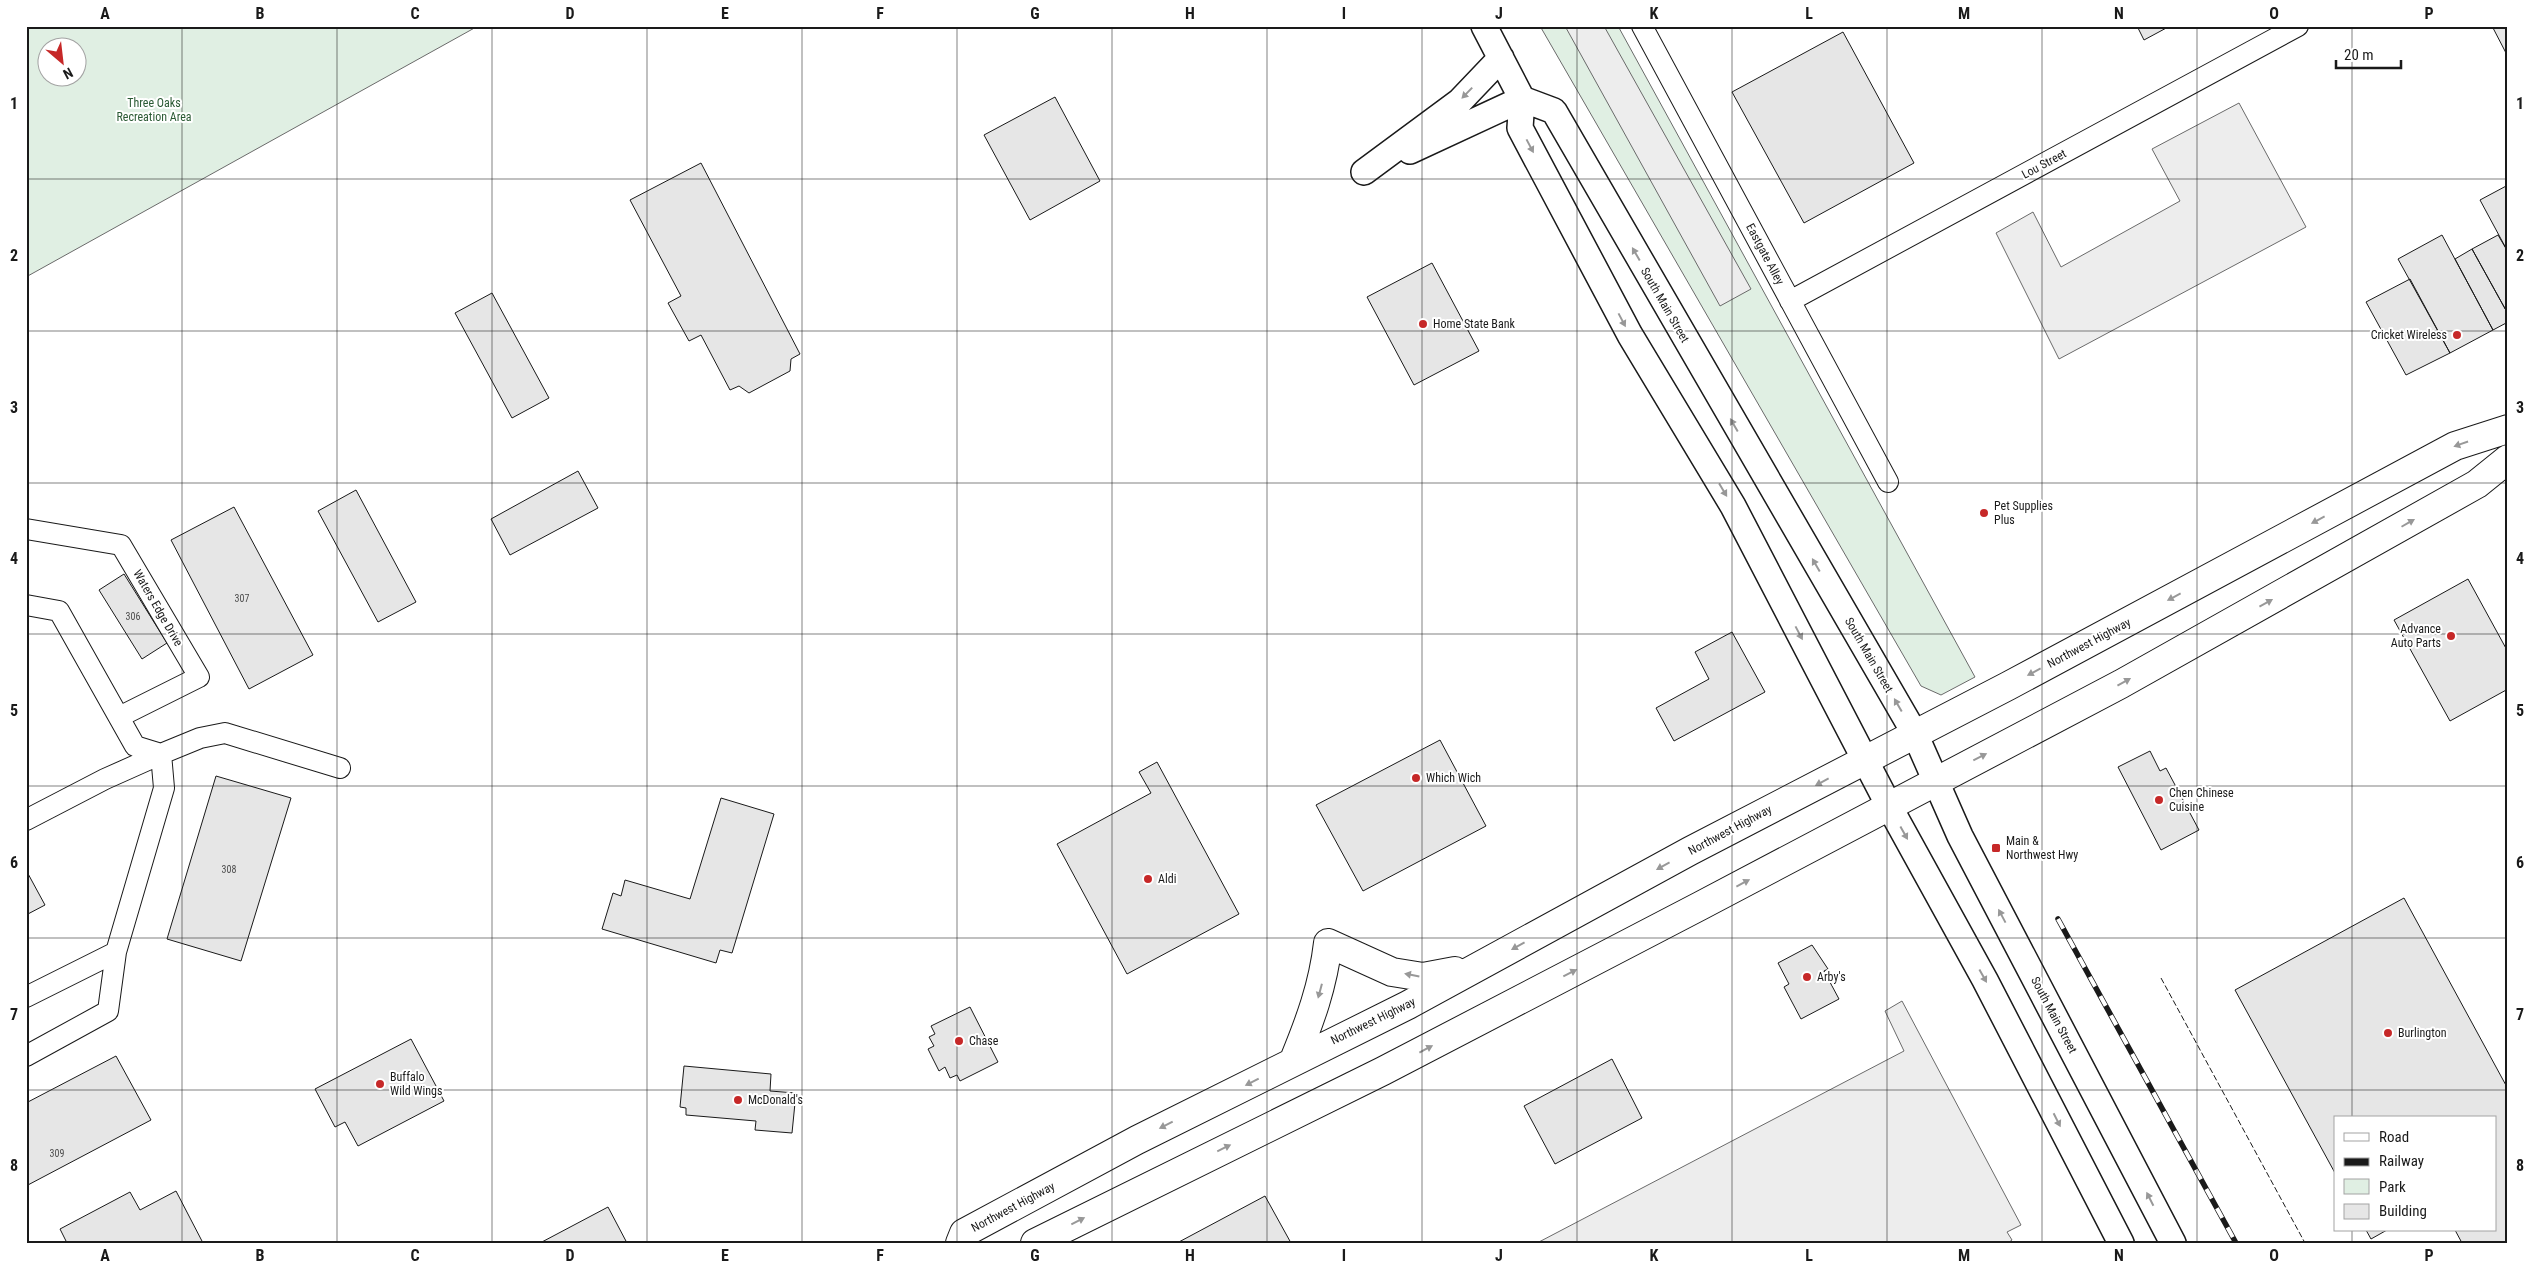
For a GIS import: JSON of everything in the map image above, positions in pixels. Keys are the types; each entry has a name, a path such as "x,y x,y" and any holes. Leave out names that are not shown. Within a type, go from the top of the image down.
{"main road":[{"name":"Northwest Highway","path":"960,1243 964,1233 973,1228 1294,1060 1408,1004 2455,446 2508,429"},
{"path":"1035,1243 1383,1071 2121,684 2477,484 2508,459"},
{"path":"1294,1060 1317,1004 1328,944 1392,972 1423,977 1478,967"}],"street":[{"path":"1484,26 1522,99 1520,128 1630,336 1733,506 1889,806 1985,980 2121,1243"},
{"name":"Eastgate Alley","path":"1642,26 1888,482"},
{"name":"Lou Street","path":"1790,301 2298,26"},
{"path":"1501,58 1460,101 1364,172 1522,99"},
{"name":"South Main Street","path":"1522,99 1554,111 1915,734 1937,779 1960,836 2173,1243"},
{"name":"Waters Edge Drive","path":"26,529 121,544 199,677 119,717"},
{"path":"26,605 59,611 135,746 161,754"},
{"path":"26,820 105,779 161,754 200,738 225,733 340,768"},
{"path":"26,1056 108,1011 116,952 164,788 161,754"},
{"path":"26,996 116,952"}],"green space":[{"name":"Three Oaks Recreation Area","path":"26,26 478,26 26,277"},
{"path":"1540,26 1618,26 1975,677 1941,695 1921,686"}],"shaded area":[{"path":"1565,26 1604,26 1751,289 1720,306"},
{"path":"2239,103 2306,227 2059,359 1996,233 2033,212 2061,267 2180,201 2152,149"},
{"path":"1902,1001 2021,1225 2007,1232 2012,1240 2008,1243 1537,1243 1904,1051 1885,1011"}],"building":[{"path":"2137,26 2170,26 2144,40"},
{"path":"2492,26 2508,26 2508,52 2506,53"},
{"path":"1843,32 1914,163 1804,223 1732,92"},
{"path":"1055,97 1100,181 1030,220 984,135"},
{"path":"701,163 800,354 791,359 790,371 749,393 739,386 730,390 701,335 689,341 668,303 681,296 630,200"},
{"path":"2508,185 2508,252 2480,200"},
{"path":"2442,235 2493,330 2450,353 2398,259"},
{"path":"2498,235 2508,252 2508,314 2472,249"},
{"path":"2472,249 2508,314 2508,322 2493,330 2455,259"},
{"name":"Home State Bank","path":"1432,263 1479,351 1414,385 1367,297"},
{"path":"2410,279 2450,353 2406,375 2366,302"},
{"path":"492,293 549,398 512,418 455,313"},
{"path":"578,471 598,508 510,555 491,519"},
{"path":"356,490 416,602 378,622 318,511"},
{"path":"234,507 313,655 249,689 171,540"},
{"path":"124,574 167,643 142,659 99,590"},
{"name":"Advance Auto Parts","path":"2468,579 2508,652 2508,689 2450,721 2394,620"},
{"path":"1732,632 1765,692 1674,741 1656,708 1709,679 1695,652"},
{"path":"1440,740 1486,826 1363,891 1316,805"},
{"name":"Chen Chinese Cuisine","path":"2150,751 2160,771 2166,768 2199,830 2161,850 2118,767"},
{"name":"Aldi","path":"1157,762 1239,914 1127,974 1057,844 1151,793 1139,772"},
{"path":"216,776 291,798 241,961 167,939"},
{"path":"721,798 774,814 732,953 720,950 716,963 602,929 613,893 621,896 625,880 690,899"},
{"path":"26,870 45,905 26,915"},
{"path":"2404,898 2508,1089 2508,1243 2462,1243 2456,1232 2496,1232 2496,1116 2334,1116 2334,1171 2235,990"},
{"name":"Arby's","path":"1812,945 1828,969 1824,971 1839,999 1801,1019 1784,987 1789,984 1778,963"},
{"name":"Chase","path":"970,1007 998,1062 960,1081 957,1075 950,1078 945,1067 939,1071 928,1049 934,1046 929,1037 935,1034 931,1026"},
{"path":"411,1039 444,1101 358,1146 345,1122 335,1127 315,1089"},
{"path":"116,1056 151,1120 26,1186 26,1103"},
{"path":"1612,1059 1642,1118 1555,1164 1524,1106"},
{"name":"McDonald's","path":"684,1066 771,1074 770,1091 796,1093 792,1133 755,1130 756,1121 686,1115 686,1108 680,1107"},
{"path":"176,1191 203,1243 67,1243 60,1229 130,1192 140,1210"},
{"path":"1265,1196 1291,1243 1177,1243"},
{"path":"608,1207 627,1243 540,1243"},
{"path":"2367,1232 2383,1232 2371,1239"}],"railway":[{"path":"2058,919 2236,1243"}],"fence":[{"path":"2161,978 2305,1243"}],"place":[{"name":"Home State Bank","path":"1423,324"},
{"name":"Cricket Wireless","path":"2457,335"},
{"name":"Pet Supplies Plus","path":"1984,513"},
{"name":"Advance Auto Parts","path":"2451,636"},
{"name":"Which Wich","path":"1416,778"},
{"name":"Chen Chinese Cuisine","path":"2159,800"},
{"name":"Main & Northwest Hwy","path":"1996,848"},
{"name":"Aldi","path":"1148,879"},
{"name":"Arby's","path":"1807,977"},
{"name":"Burlington","path":"2388,1033"},
{"name":"Chase","path":"959,1041"},
{"name":"Buffalo Wild Wings","path":"380,1084"},
{"name":"McDonald's","path":"738,1100"}]}
